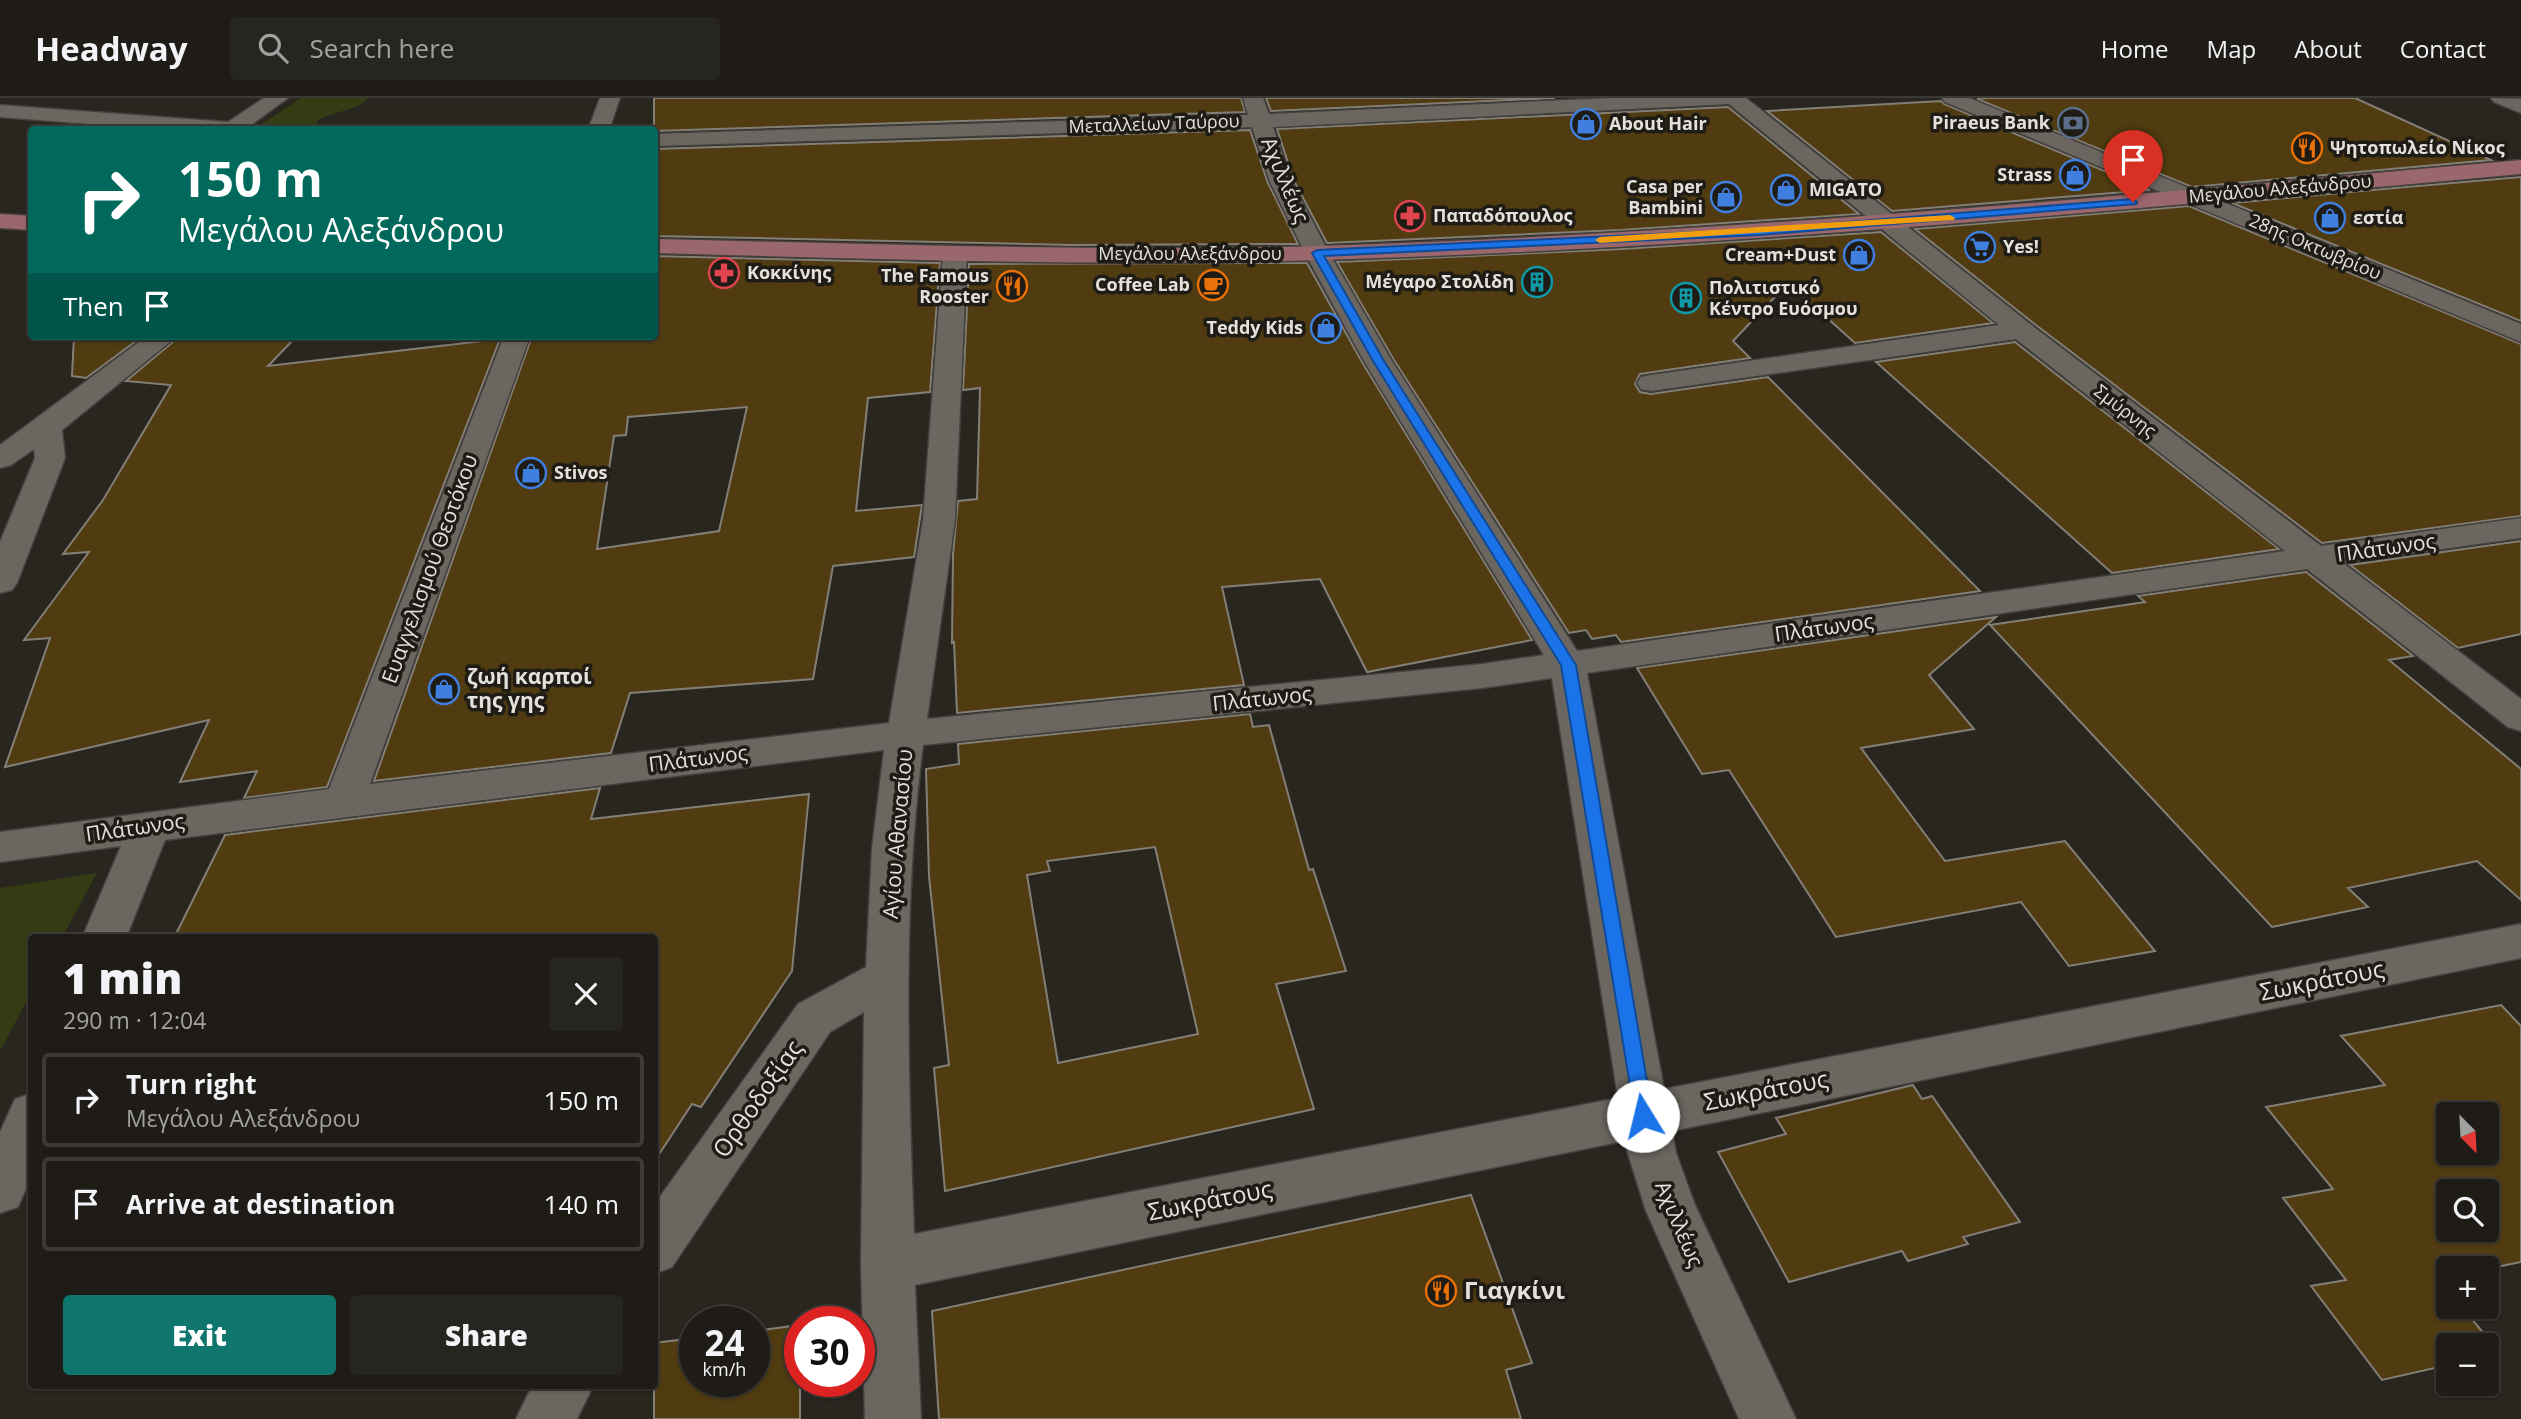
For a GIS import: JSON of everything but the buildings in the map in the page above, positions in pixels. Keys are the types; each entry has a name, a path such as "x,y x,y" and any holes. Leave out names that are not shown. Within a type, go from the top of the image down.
{"main road":[{"name":"Μεγάλου Αλεξάνδρου","path":"658,246 955,253 1317,253 1887,223 2521,167"},
{"path":"0,221 28,223"}],"street":[{"path":"0,105 15,98"},
{"path":"235,126 278,98"},
{"path":"600,126 611,98"},
{"name":"Αχιλλέως","path":"1253,98 1281,183 1317,253 1378,361 1568,665 1651,1153 1672,1211 1768,1419"},
{"name":"Μεταλλείων Ταύρου","path":"658,140 1260,121 1734,98"},
{"name":"Σμύρνης","path":"1734,98 2021,330 2521,718"},
{"name":"28ης Οκτωβρίου","path":"1952,98 2521,334"},
{"path":"2501,98 2521,107"},
{"path":"0,111 192,126"},
{"name":"Αγίου Αθανασίου","path":"893,1419 887,1265 887,977 893,845 906,734 938,530 955,253"},
{"path":"1651,383 2021,330"},
{"path":"0,459 47,427 159,340"},
{"name":"Ευαγγελισμού Θεοτόκου","path":"344,802 516,340"},
{"path":"0,583 50,458 47,427"},
{"name":"Πλάτωνος","path":"0,847 150,826 906,734 1439,681 1568,665 2521,528"},
{"path":"106,934 150,826"},
{"name":"Σωκράτους","path":"887,1265 2521,941"},
{"name":"Ορθοδοξίας","path":"658,1243 814,1018 887,977"},
{"path":"0,1190 28,1124"},
{"path":"544,1419 563,1389"}],"green space":[{"path":"301,98 368,98 358,106 318,120 315,126 259,126"},
{"path":"97,873 64,934 28,934 28,999 0,1051 0,888"}],"slow traffic":[{"path":"1600,240 1950,218"}],"place":[{"name":"Piraeus Bank","path":"2073,123"},
{"name":"About Hair","path":"1586,124"},
{"name":"Ψητοπωλείο Νίκος","path":"2307,148"},
{"name":"Strass","path":"2075,175"},
{"name":"MIGATO","path":"1786,190"},
{"name":"Casa per Bambini","path":"1726,197"},
{"name":"Παπαδόπουλος","path":"1410,216"},
{"name":"εστία","path":"2330,218"},
{"name":"Yes!","path":"1980,247"},
{"name":"Cream+Dust","path":"1859,255"},
{"name":"Κοκκίνης","path":"724,273"},
{"name":"Μέγαρο Στολίδη","path":"1537,282"},
{"name":"Coffee Lab","path":"1213,285"},
{"name":"The Famous Rooster","path":"1012,286"},
{"name":"Πολιτιστικό Κέντρο Ευόσμου","path":"1686,298"},
{"name":"Teddy Kids","path":"1326,328"},
{"name":"Stivos","path":"531,473"},
{"name":"ζωή καρποί της γης","path":"444,689"},
{"name":"Γιαγκίνι","path":"1441,1291"}],"route":[{"path":"1643,1116 1568,665 1451,473 1378,361 1317,253 1760,232 2133,202"}]}
